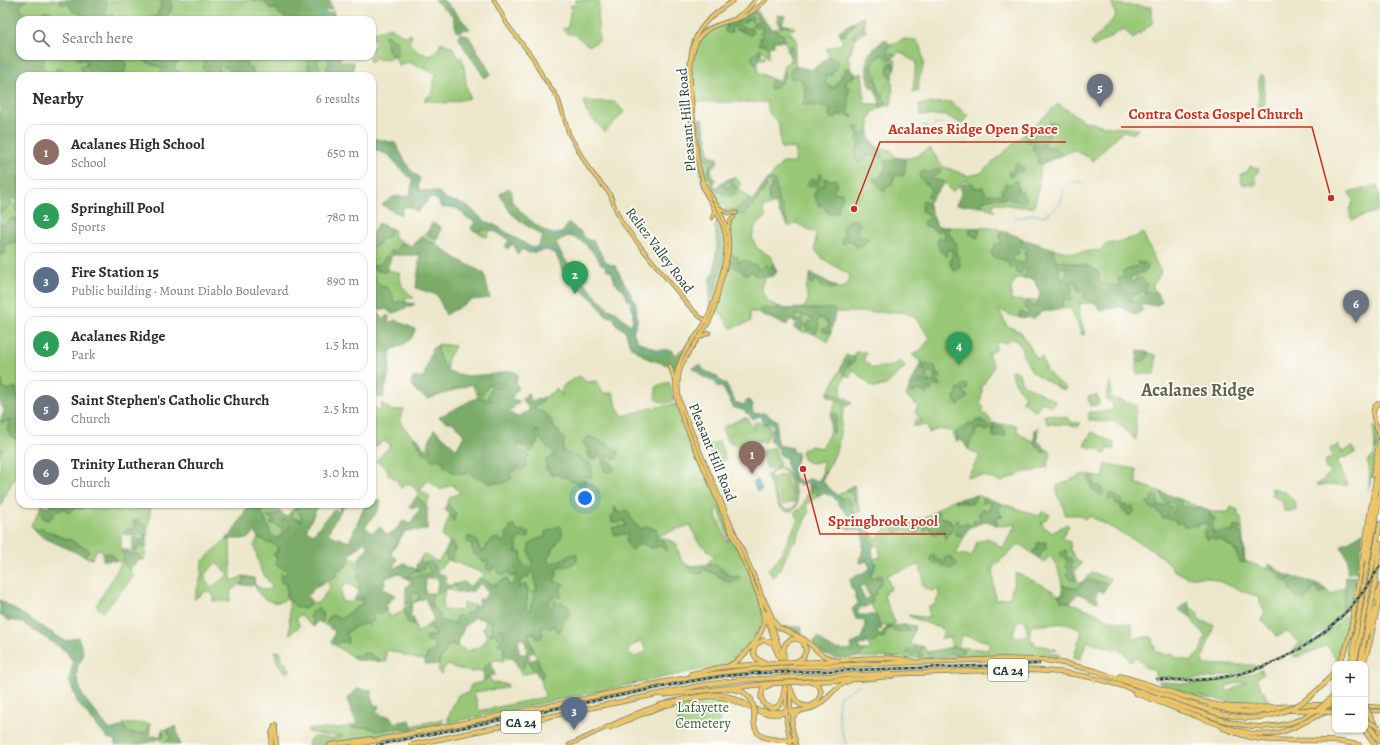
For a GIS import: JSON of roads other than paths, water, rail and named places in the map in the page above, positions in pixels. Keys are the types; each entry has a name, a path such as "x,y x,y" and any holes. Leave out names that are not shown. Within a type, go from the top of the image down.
{"highway":[{"path":"1368,406 1379,403"},
{"path":"1379,403 1373,409 1374,420 1380,433"},
{"path":"1374,420 1380,429"},
{"path":"1373,490 1372,483 1380,439"},
{"path":"1340,661 1350,634 1380,454"},
{"path":"1365,575 1380,470"},
{"path":"1352,661 1365,575 1380,496"},
{"path":"1353,661 1358,651 1380,524"},
{"path":"1361,661 1380,543"},
{"path":"1364,640 1369,631 1380,586"},
{"path":"1362,661 1369,646 1380,596"},
{"path":"761,599 773,620 780,628 804,639 825,657 835,660 847,660"},
{"path":"685,677 694,673 722,667 736,662 741,658 763,626 764,618 761,599"},
{"path":"783,661 785,645 789,640 798,639 805,645 806,653 801,660 794,664"},
{"path":"774,665 760,662 756,658 754,649 758,642 764,640 773,643 783,661"},
{"path":"722,667 794,664 869,658 918,662"},
{"name":"CA 24","path":"794,664 1033,659 1067,664 1107,675 1217,713 1246,718 1267,716 1291,708 1310,697 1324,684 1332,674"},
{"name":"CA 24","path":"354,745 685,677 774,665"},
{"name":"CA 24","path":"411,745 718,682 777,678 797,680 904,674 1036,670 1074,674 1110,682 1174,708 1211,721"},
{"path":"791,712 817,706 841,684 848,681 890,677 904,674"},
{"path":"1107,675 1122,676 1196,700 1225,706 1255,708 1332,705"},
{"path":"658,694 667,695 797,680 863,679"},
{"path":"787,685 800,704 809,705 815,703 821,693 816,684 797,680"},
{"path":"1110,682 1230,723 1253,727 1272,727 1286,724 1318,712 1332,702"},
{"path":"1129,682 1228,710 1246,712 1293,710 1332,711"},
{"path":"778,683 766,686 762,691 761,699 764,704 769,707 775,707 782,702 787,685"},
{"path":"705,690 736,689 745,693 754,705 755,730 768,739 792,742"},
{"path":"1301,719 1320,708 1332,697"},
{"path":"792,723 793,716 802,710"},
{"path":"1211,721 1246,732 1268,734 1291,729 1321,714 1332,712"},
{"path":"1368,712 1380,730"},
{"path":"1211,721 1218,726 1233,732 1255,738 1347,742 1359,745"},
{"path":"1368,723 1380,730"},
{"path":"1368,725 1380,741"},
{"path":"271,745 272,733 275,726 276,745"},
{"path":"1366,733 1375,745"},
{"path":"330,745 403,735"},
{"path":"418,745 425,743"}],"main road":[{"name":"Reliez Valley Road","path":"494,0 507,24 533,58 543,77 558,98 568,134 589,169 610,194 621,220 648,256 700,317 708,321"},
{"name":"Pleasant Hill Road","path":"734,0 704,24 697,34 690,56 692,134 701,184 724,219 728,231 729,244 728,255 714,311 682,357 675,382 675,391 678,406 761,599 783,661 791,712 792,742"},
{"path":"724,23 742,14 755,0"},
{"name":"Pleasant Hill Road","path":"708,321 714,303 726,245 723,225 703,182 698,164 691,77 694,49 701,35 710,27 751,12 766,0"},
{"path":"712,218 715,205 726,212 737,213"},
{"path":"728,231 730,221 734,217"},
{"path":"700,317 702,330"},
{"name":"Pleasant Hill Road","path":"702,330 705,333 708,333 698,338 684,358 679,372 678,384 680,402 729,520 759,587 761,599"},
{"path":"670,366 675,382"},
{"name":"Pleasant Hill Road","path":"787,685 786,712 792,742 796,745"},
{"path":"569,745 607,726 660,704 677,699 710,695 729,696 760,710 771,712 791,712"},
{"path":"605,728 610,728 661,706 707,697 724,698 763,714 774,715 786,712"},
{"path":"771,712 783,708 786,699"},
{"path":"1368,706 1380,707"},
{"path":"1368,711 1380,710"}],"water":[{"path":"758,480 762,490 757,492 753,482"}],"waterway":[{"path":"309,0 314,8 325,16"},
{"path":"334,60 334,72"},
{"path":"0,64 3,65 16,80"},
{"path":"932,127 936,124 942,123"},
{"path":"922,126 928,126"},
{"path":"376,146 391,150 408,172 417,178 414,192 422,195 437,195 445,205 459,205 468,215 475,217 488,226"},
{"path":"1015,217 1020,218 1032,214 1044,216 1059,205 1066,185 1077,181 1084,184"},
{"path":"497,229 528,249 550,248 557,251 566,267 582,286 590,291 599,300 603,309 609,314 618,318 619,322 630,330 633,341 653,354 664,353 671,357"},
{"path":"547,234 558,236 566,233 573,233 584,241 593,244 600,258 613,268 630,298 635,314 635,321 631,329"},
{"path":"699,371 711,380 716,379 717,384 722,385 725,388 731,401 735,405 749,407 753,416 763,416 765,422 770,420 774,421 774,443 783,452 791,455 794,460 791,474 799,484 812,482"},
{"path":"814,482 825,488"},
{"path":"829,492 834,495 849,514 862,527"},
{"path":"855,647 865,637 872,633 873,628 867,616 860,616 856,612 862,603 859,592 854,587 855,582 858,578 869,572 872,567 872,562 869,559 871,550 864,532"},
{"path":"0,611 9,615 21,616 37,628"},
{"path":"39,629 50,639 59,643 73,645 79,650 74,666 73,680 77,687 78,696 90,713"},
{"path":"846,745 839,720 838,708 840,696 859,685"},
{"path":"93,716 109,734 116,736 118,739 118,745"}],"railway":[{"path":"1157,679 1191,680 1224,677 1256,669 1286,657 1313,640 1338,620 1361,595 1380,566"},
{"path":"377,745 687,682 724,676 762,673 1039,664"}],"place":[{"name":"Saint Stephen's Catholic Church","path":"1100,107"},
{"name":"Contra Costa Gospel Church","path":"1331,198"},
{"name":"Acalanes Ridge Open Space","path":"854,209"},
{"name":"Springhill Pool","path":"575,294"},
{"name":"Trinity Lutheran Church","path":"1356,323"},
{"name":"Acalanes Ridge","path":"959,365"},
{"name":"Springbrook pool","path":"803,469"},
{"name":"Acalanes High School","path":"752,474"},
{"name":"Fire Station 15","path":"574,730"}],"district":[{"name":"Acalanes Ridge","path":"1198,390"}],"park label":[{"name":"Lafayette Cemetery","path":"703,716"}]}
